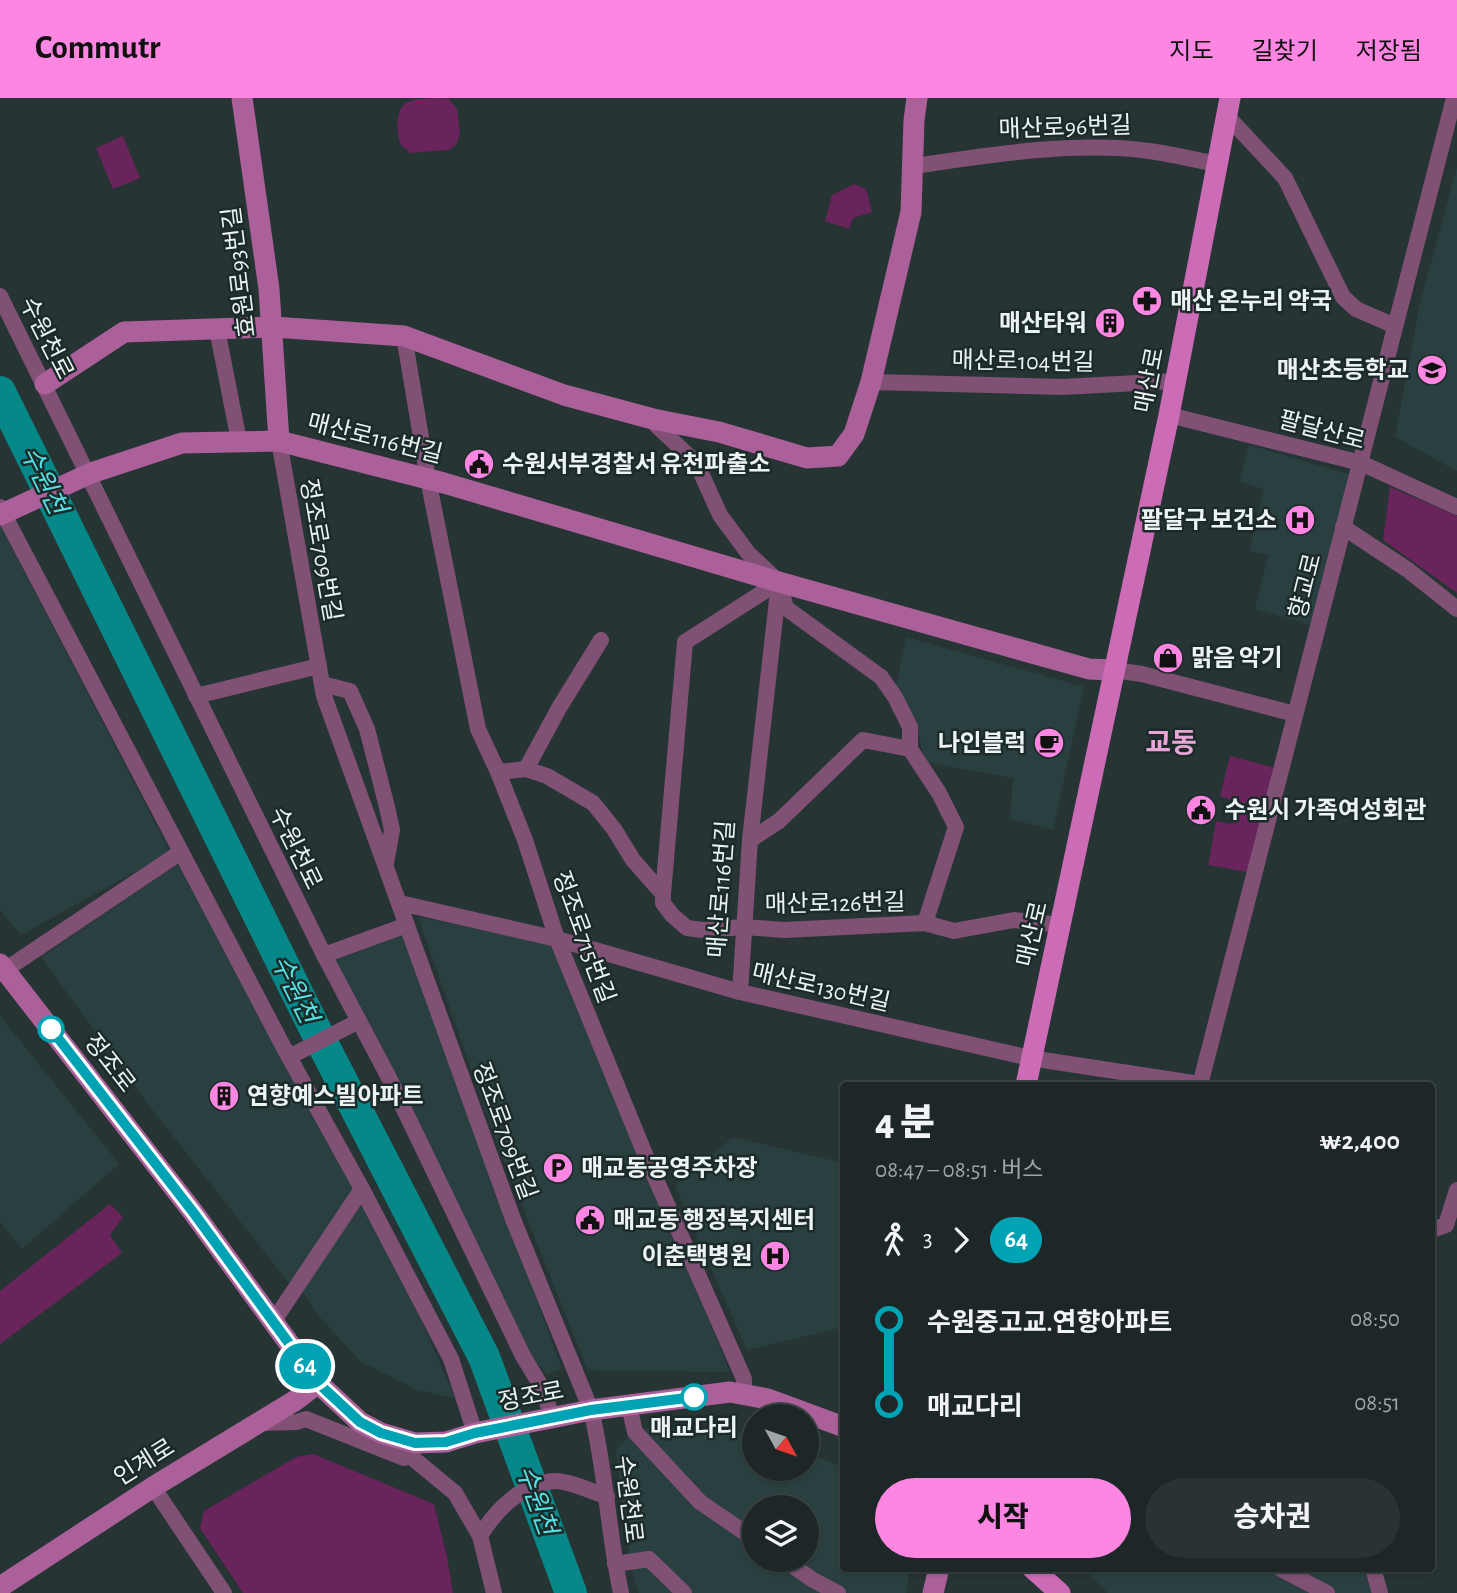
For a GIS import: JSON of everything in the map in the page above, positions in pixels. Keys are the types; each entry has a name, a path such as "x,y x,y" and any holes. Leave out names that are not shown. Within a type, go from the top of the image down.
{"main road":[{"name":"매산로","path":"1026,1082 1169,415 1228,107"},
{"path":"1036,1572 1060,1593"}],"street":[{"name":"효원로93번길","path":"242,98 273,327 279,441"},
{"path":"45,384 124,332 273,327 404,336 564,396 653,419 689,425 807,458 838,456 854,434 871,382 911,212 917,98"},
{"name":"향교로","path":"1201,1082 1454,98"},
{"path":"1228,107 1285,178 1343,297 1356,309 1395,326"},
{"name":"매산로96번길","path":"914,166 1001,153 1076,149 1148,151 1217,164"},
{"name":"수원천로","path":"0,296 45,384 84,476 324,955 387,1074 523,1356 541,1386 549,1419"},
{"path":"217,329 239,441"},
{"name":"정조로715번길","path":"404,336 428,479 478,729 525,840 557,939 671,1216 744,1379 744,1395"},
{"name":"매산로104번길","path":"871,382 1062,387 1175,381"},
{"name":"팔달산로","path":"1169,415 1361,463 1457,508"},
{"name":"매산로116번길","path":"653,419 691,458 701,473 720,515 748,553 779,582 786,608 881,677 910,727 910,749"},
{"name":"매산로116번길","path":"5,511 84,476 182,443 279,441 428,479 1089,669 1114,670"},
{"name":"정조로709번길","path":"279,441 324,696 513,1219 591,1410"},
{"path":"5,511 181,852 451,1359 480,1432"},
{"path":"1343,527 1408,570 1457,609"},
{"path":"663,894 685,642 779,582"},
{"name":"매산로116번길","path":"740,992 750,840 779,582"},
{"path":"498,772 526,769 559,708 601,640"},
{"path":"196,696 319,666"},
{"path":"1114,670 1142,674 1295,714"},
{"name":"정조로709번길","path":"322,684 349,691 367,729 392,830 386,863"},
{"path":"750,840 779,821 863,740 910,749"},
{"name":"매산로126번길","path":"910,749 939,793 956,827 925,923"},
{"name":"매산로126번길","path":"526,769 547,776 593,803 614,829 633,860 663,894 663,903 672,915 687,928 702,930 744,927 784,930 925,923 954,931 1014,920 1061,925"},
{"name":"정조로","path":"181,852 3,967 193,1212 318,1383 360,1422 381,1433 415,1443 446,1442 480,1432 591,1410 730,1392 768,1399 840,1426"},
{"name":"매산로130번길","path":"400,903 557,939 740,992 1030,1058 1181,1082"},
{"path":"324,955 407,925"},
{"path":"289,1057 359,1021"},
{"path":"273,1322 362,1189"},
{"path":"1435,1229 1446,1225 1457,1190"},
{"name":"인계로","path":"0,1587 153,1487 296,1400 318,1383"},
{"path":"629,1406 635,1432 700,1502 742,1531"},
{"name":"수원천로","path":"591,1410 599,1443 621,1593"},
{"path":"257,1423 297,1422 306,1419 420,1465"},
{"path":"381,1433 455,1493 480,1536 494,1593"},
{"path":"480,1536 491,1519 518,1494 555,1480 607,1497"},
{"path":"153,1487 224,1593"},
{"path":"615,1564 649,1559 684,1593"},
{"path":"802,1572 838,1593"},
{"path":"933,1593 938,1572"},
{"path":"1287,1572 1327,1593"},
{"path":"1374,1572 1380,1593"}],"shaded area":[{"path":"449,99 457,109 460,134 456,145 448,150 411,153 402,146 399,136 399,112 405,104 412,101"},
{"path":"123,136 140,178 113,189 96,148"},
{"name":"매산초등학교","path":"1457,167 1457,471 1395,437 1420,303"},
{"path":"854,184 866,189 872,212 853,218 849,229 825,221 832,195"},
{"name":"팔달구 보건소","path":"1249,445 1354,476 1314,626 1255,609 1268,555 1249,551 1264,489 1240,482"},
{"path":"1390,487 1457,516 1457,593 1383,540"},
{"path":"0,525 170,852 21,935 0,910"},
{"path":"906,637 1084,687 1053,830 1010,819 1013,778 925,762 916,724 896,687"},
{"path":"1230,756 1276,768 1252,873 1208,865 1216,821 1231,824 1237,802 1220,796"},
{"path":"180,863 356,1189 292,1287 158,1117 41,957"},
{"path":"418,917 554,944 730,1372 588,1370 500,1151"},
{"path":"404,935 562,1369 547,1374 528,1354 331,959"},
{"path":"0,1016 119,1164 22,1249 0,1222"},
{"name":"이춘택병원","path":"733,1137 840,1162 840,1328 747,1350 675,1186"},
{"path":"364,1202 401,1274 455,1398 418,1390 360,1361 318,1315 300,1287"},
{"path":"110,1204 123,1217 110,1235 122,1253 0,1344 0,1291"},
{"path":"647,1428 727,1429 742,1433 742,1481 819,1481 819,1457 840,1467 840,1572 909,1572 906,1593 639,1593 634,1581 616,1450 628,1438"},
{"path":"313,1454 434,1504 453,1593 243,1593 200,1528 204,1511 296,1457"},
{"path":"1087,1572 1368,1572 1375,1593 1108,1593"}],"waterway":[{"name":"수원천","path":"0,392 314,1027 484,1357 571,1593"}],"bus line":[{"name":"64","path":"51,1029 193,1212 318,1383 360,1422 381,1433 415,1443 446,1442 475,1433 591,1410 694,1397"}],"place":[{"name":"매산 온누리 약국","path":"1147,301"},
{"name":"매산타워","path":"1110,323"},
{"name":"매산초등학교","path":"1432,370"},
{"name":"수원서부경찰서 유천파출소","path":"479,464"},
{"name":"팔달구 보건소","path":"1300,520"},
{"name":"맑음 악기","path":"1168,658"},
{"name":"나인블럭","path":"1049,743"},
{"name":"수원시 가족여성회관","path":"1201,810"},
{"name":"연향예스빌아파트","path":"224,1096"},
{"name":"매교동공영주차장","path":"558,1168"},
{"name":"매교동 행정복지센터","path":"590,1220"},
{"name":"이춘택병원","path":"775,1256"},
{"name":"매교다리","path":"694,1397"}],"district":[{"name":"교동","path":"1171,742"}]}
